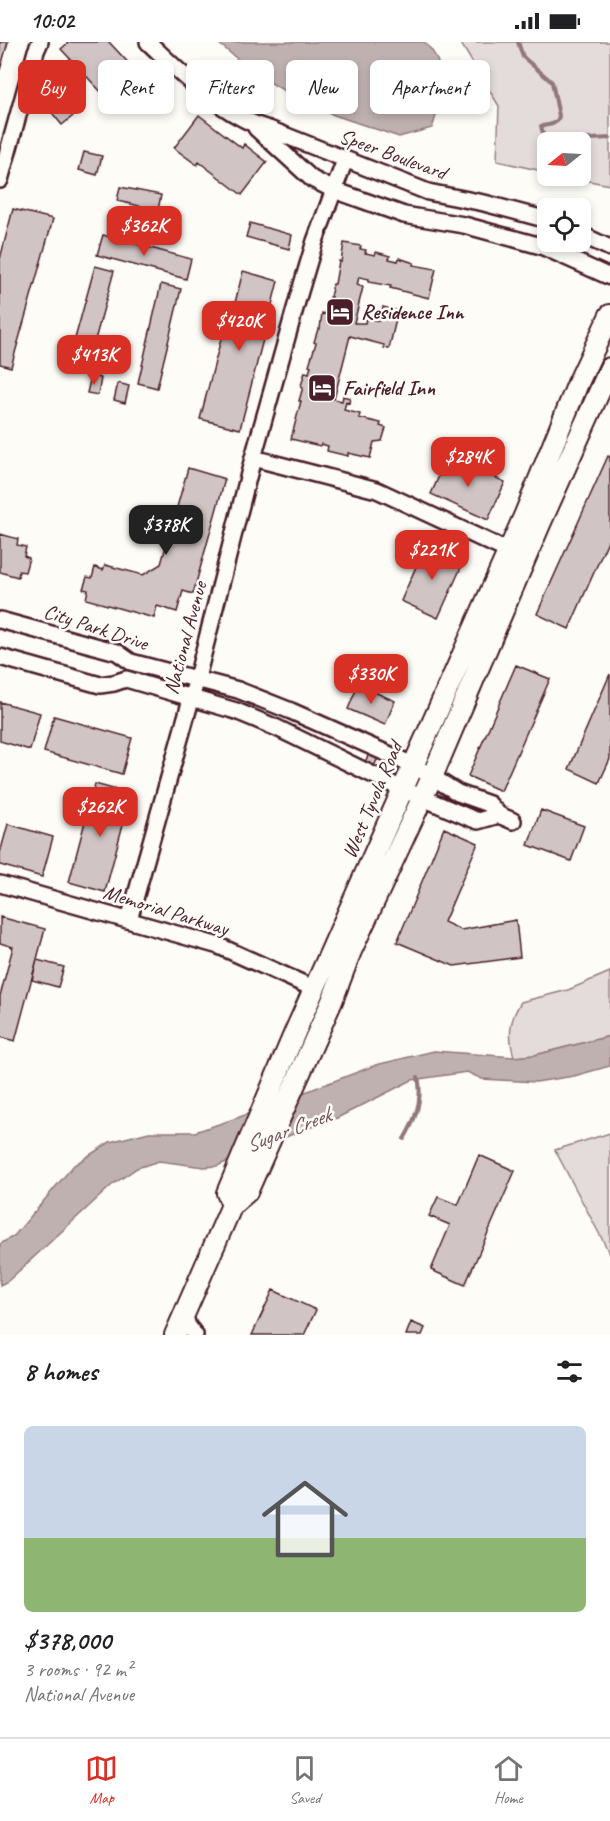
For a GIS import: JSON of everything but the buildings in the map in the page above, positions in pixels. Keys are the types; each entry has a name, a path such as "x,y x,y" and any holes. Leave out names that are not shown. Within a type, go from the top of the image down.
{"main road":[{"name":"West Tyvola Road","path":"175,1335 280,1070 508,551 578,383 610,315"},
{"name":"West Tyvola Road","path":"229,1199 248,1192 351,951 432,777 540,524 610,368"}],"street":[{"path":"0,179 29,72 40,42"},
{"name":"Speer Boulevard","path":"148,42 203,92 254,126 268,129 428,192 484,203 537,217"},
{"path":"254,126 312,179 334,190 404,215 471,227 541,246 610,277"},
{"name":"National Avenue","path":"129,920 197,678 253,458 315,241 345,160"},
{"path":"591,239 610,248"},
{"path":"253,458 377,490 508,551"},
{"name":"City Park Drive","path":"0,620 117,652 131,662 238,690 413,765 458,793 489,804 506,818 478,821 402,789 277,728 236,711 126,679 100,685 0,657"},
{"name":"Memorial Parkway","path":"0,884 219,946 315,989"},
{"path":"184,1314 188,1326 195,1335"}],"shaded area":[{"path":"460,42 610,42 610,185 591,181 591,132 537,132 537,170 497,161 499,106 490,91 490,60 471,60"},
{"path":"610,972 610,1036 535,1055 514,1057 511,1028 521,1002 568,990"},
{"path":"610,1133 610,1254 555,1150"}],"water":[{"path":"217,42 424,42 436,60 370,60 370,114 436,114 432,128 399,137 332,114 358,114 358,60 286,60 286,92 274,85 274,60 239,60"},
{"name":"Sugar Creek","path":"610,1036 610,1066 574,1076 536,1082 482,1079 467,1072 412,1080 335,1119 300,1131 217,1166 204,1167 159,1161 137,1168 112,1185 8,1281 0,1285 0,1244 14,1236 74,1165 110,1142 149,1132 195,1132 376,1065 434,1051 514,1057 535,1055"}],"waterway":[{"path":"518,42 523,57 552,82 559,116 555,123 541,126 544,137 554,141 610,138"},
{"path":"404,1139 417,1109 418,1077"}],"place":[{"name":"Residence Inn","path":"340,312"},
{"name":"Fairfield Inn","path":"322,388"}]}
